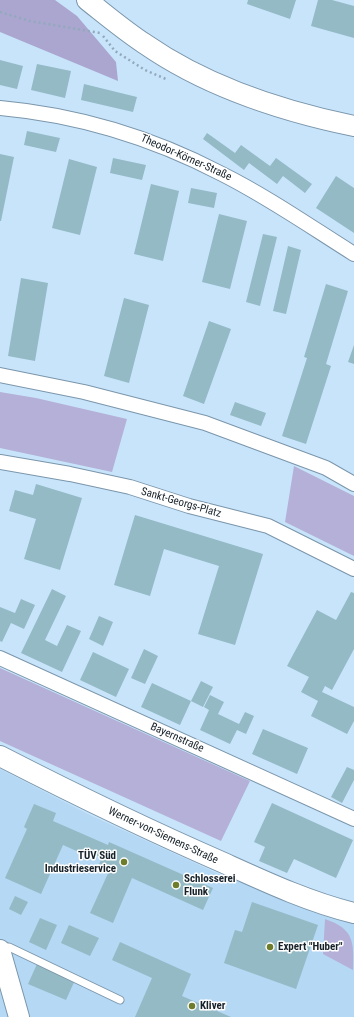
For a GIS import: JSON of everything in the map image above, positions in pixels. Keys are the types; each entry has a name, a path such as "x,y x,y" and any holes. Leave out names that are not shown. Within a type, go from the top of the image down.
{"street":[{"path":"87,0 145,44 183,68 242,95 290,110 354,126"},
{"name":"Theodor-Körner-Straße","path":"0,108 34,111 115,129 145,139 222,173 354,254"},
{"path":"0,375 84,392 205,423 326,468 354,484"},
{"name":"Sankt-Georgs-Platz","path":"0,462 70,474 130,487 189,506 268,526 354,569"},
{"name":"Bayernstraße","path":"0,658 354,819"},
{"name":"Werner-von-Siemens-Straße","path":"0,756 100,807 179,843 281,888 354,913"},
{"path":"0,949 19,1017"}],"lane":[{"path":"0,949 8,947 120,1000"}],"path":[{"path":"0,12 36,22 101,33"}],"shaded area":[{"path":"0,0 55,0 77,16 116,62 118,81 0,32"},
{"path":"0,392 36,398 127,419 112,472 0,448"},
{"path":"294,466 354,496 354,556 285,522"},
{"path":"0,668 250,781 221,841 0,741"},
{"path":"0,769 92,816 219,874 354,924 354,1017 0,1017"},
{"path":"325,919 342,927 350,937 353,951 353,970 323,954"}],"building":[{"path":"248,0 296,0 290,19 247,4"},
{"path":"318,0 332,0 354,6 354,38 311,26"},
{"path":"0,60 23,66 17,89 0,85"},
{"path":"37,64 71,71 65,98 31,90"},
{"path":"84,84 137,97 133,112 81,100"},
{"path":"27,131 60,138 56,152 24,145"},
{"path":"207,133 235,153 241,145 270,166 276,158 312,184 305,193 283,176 277,184 249,163 244,170 203,139"},
{"path":"0,154 14,157 1,221 0,221"},
{"path":"113,158 146,165 142,180 110,173"},
{"path":"69,159 97,167 80,235 52,228"},
{"path":"336,176 354,188 354,233 316,208"},
{"path":"151,184 179,191 163,261 134,254"},
{"path":"191,188 217,193 214,208 188,203"},
{"path":"219,214 247,221 230,289 202,282"},
{"path":"263,234 277,237 260,306 246,302"},
{"path":"288,246 301,250 286,314 273,311"},
{"path":"21,278 48,283 35,361 8,356"},
{"path":"326,284 348,291 326,364 331,366 306,444 282,436 307,358 304,357"},
{"path":"124,298 149,305 129,383 104,376"},
{"path":"209,321 231,329 204,404 183,396"},
{"path":"354,345 354,364 348,362"},
{"path":"235,402 266,413 261,426 230,415"},
{"path":"36,484 82,498 60,570 24,559 36,519 9,511 15,490 33,495"},
{"path":"135,515 263,554 235,645 198,634 219,566 164,549 150,596 114,585"},
{"path":"52,589 66,596 45,640 57,646 67,625 81,631 62,672 21,653"},
{"path":"351,592 354,593 354,649 332,690 325,686 322,692 354,707 354,721 347,734 311,716 318,701 301,692 309,677 287,666 317,610 336,620"},
{"path":"21,599 35,605 24,629 11,623 2,642 0,641 0,607 15,613"},
{"path":"99,616 113,622 103,646 89,639"},
{"path":"144,649 158,656 145,684 131,678"},
{"path":"93,652 129,669 116,697 80,680"},
{"path":"201,681 213,687 203,707 191,701"},
{"path":"152,683 191,701 180,725 141,707"},
{"path":"210,695 224,702 218,714 239,724 245,712 254,716 246,734 237,730 230,744 200,730 209,710 204,707"},
{"path":"263,729 308,748 297,774 252,754"},
{"path":"347,767 354,770 354,780 342,803 331,797"},
{"path":"272,803 353,840 336,878 294,859 287,873 259,861 265,847 254,842"},
{"path":"34,804 56,813 53,821 108,845 109,842 213,888 203,910 132,878 113,923 90,913 110,869 99,864 102,858 83,849 81,853 63,845 41,894 5,878 27,829 24,827"},
{"path":"15,896 28,902 21,915 9,909"},
{"name":"Expert \"Huber\"","path":"252,902 318,925 296,989 224,963 235,930 242,932"},
{"path":"40,918 57,925 46,950 29,942"},
{"path":"69,925 99,938 90,956 61,943"},
{"path":"120,942 191,974 182,996 231,1017 135,1017 152,978 112,960"},
{"path":"37,964 75,980 66,1000 28,984"}],"place":[{"name":"TÜV Süd Industrieservice","path":"124,862"},
{"name":"Schlosserei Flunk","path":"176,885"},
{"name":"Expert \"Huber\"","path":"270,947"},
{"name":"Kliver","path":"192,1006"}]}
